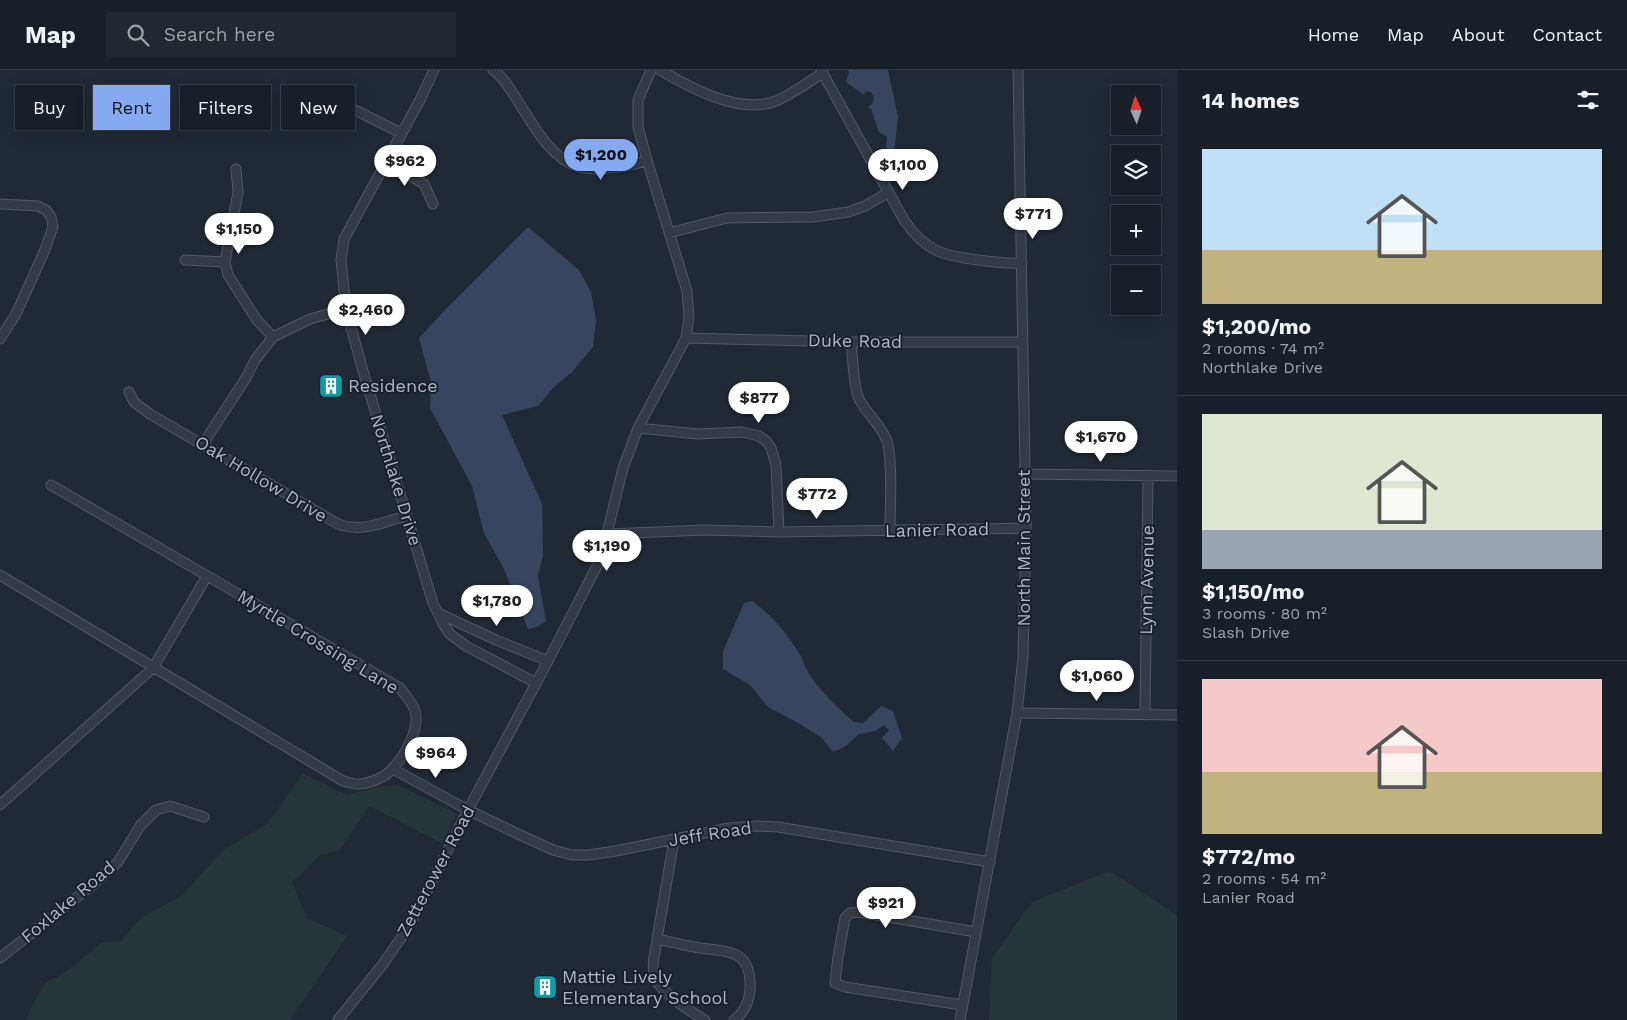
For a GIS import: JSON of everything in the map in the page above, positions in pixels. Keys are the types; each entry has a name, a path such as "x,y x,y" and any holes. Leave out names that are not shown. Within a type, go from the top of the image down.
{"street":[{"name":"Northlake Drive","path":"434,70 420,100 344,239 341,260 346,309 406,516 443,624 450,634 466,646 536,683"},
{"path":"493,70 511,91 540,136 560,157 569,163 580,168 601,169 636,165 647,160"},
{"name":"Zetterower Road","path":"338,1020 403,935 418,909 601,558 623,468 638,428 686,338 689,317 687,291 640,135 637,109 641,92 651,70"},
{"path":"660,70 678,81 707,94 740,103 758,105 776,100 822,72 908,226 920,239 935,251 952,257 1007,264 1022,263"},
{"name":"North Main Street","path":"960,1020 1017,713 1023,657 1026,528 1018,70"},
{"path":"355,110 401,133"},
{"path":"386,162 424,184 433,204"},
{"path":"236,169 238,192 225,262 228,275 237,290 261,324 273,337"},
{"path":"670,233 727,218 813,216 848,212 865,206 890,192"},
{"path":"0,204 38,206 46,210 51,217 53,227 44,252 16,314 1,335"},
{"path":"185,260 225,262"},
{"path":"203,444 246,378 255,360 273,337 310,319 346,309"},
{"name":"Duke Road","path":"686,338 851,342 1023,342"},
{"path":"851,342 856,391 859,400 881,429 887,442 890,531"},
{"name":"Oak Hollow Drive","path":"129,392 134,402 150,414 329,519 347,527 365,527 406,516"},
{"path":"638,428 697,434 742,432 759,436 766,441 771,448 776,465 779,532"},
{"path":"1024,474 1177,476"},
{"name":"Lynn Avenue","path":"1145,715 1148,475"},
{"name":"Myrtle Crossing Lane","path":"0,575 342,781 358,784 375,780 393,769 411,743 415,711 400,688 51,485"},
{"name":"Lanier Road","path":"608,534 705,530 779,532 1026,528"},
{"path":"0,805 153,668 207,576"},
{"path":"438,613 496,640 548,661"},
{"path":"1017,713 1177,715"},
{"name":"Jeff Road","path":"393,769 468,810 552,850 572,855 616,851 736,828 757,826 778,827 990,862"},
{"name":"Foxlake Road","path":"0,958 101,878 118,862 140,826 156,810 170,806 204,817"},
{"path":"674,840 653,973 656,981 675,999 705,1020"},
{"path":"962,1005 845,987 835,983 838,957 846,918 850,913 859,912 976,932"},
{"path":"658,939 696,948 732,952 745,962 749,976 749,996 742,1012 734,1020"}],"shaded area":[{"path":"303,773 346,795 377,787 398,785 457,814 442,843 369,806 339,851 321,855 292,882 307,918 347,936 290,1020 27,1020 31,1008 45,983 61,975 103,942 121,941 141,918 183,895 223,850 267,824"},
{"path":"1110,871 1177,915 1177,1020 989,1020 992,958 1032,902"}],"water":[{"path":"848,70 888,70 898,117 894,153 891,153 886,147 887,137 879,132 871,109 868,107 872,104 874,98 871,92 866,91 864,95 846,82"},
{"path":"528,227 579,270 591,292 596,320 593,347 572,372 553,388 538,406 502,415 542,504 543,555 538,576 546,621 537,627 528,629 504,569 484,533 472,486 430,408 431,382 419,338"},
{"path":"752,601 766,612 785,633 801,656 815,683 854,722 863,723 881,706 893,711 902,738 893,751 882,738 889,730 884,725 875,731 859,734 846,746 833,752 822,738 768,707 750,685 723,669 723,651 744,603"}],"place":[{"name":"Residence","path":"331,386"},
{"name":"Mattie Lively Elementary School","path":"545,987"}]}
